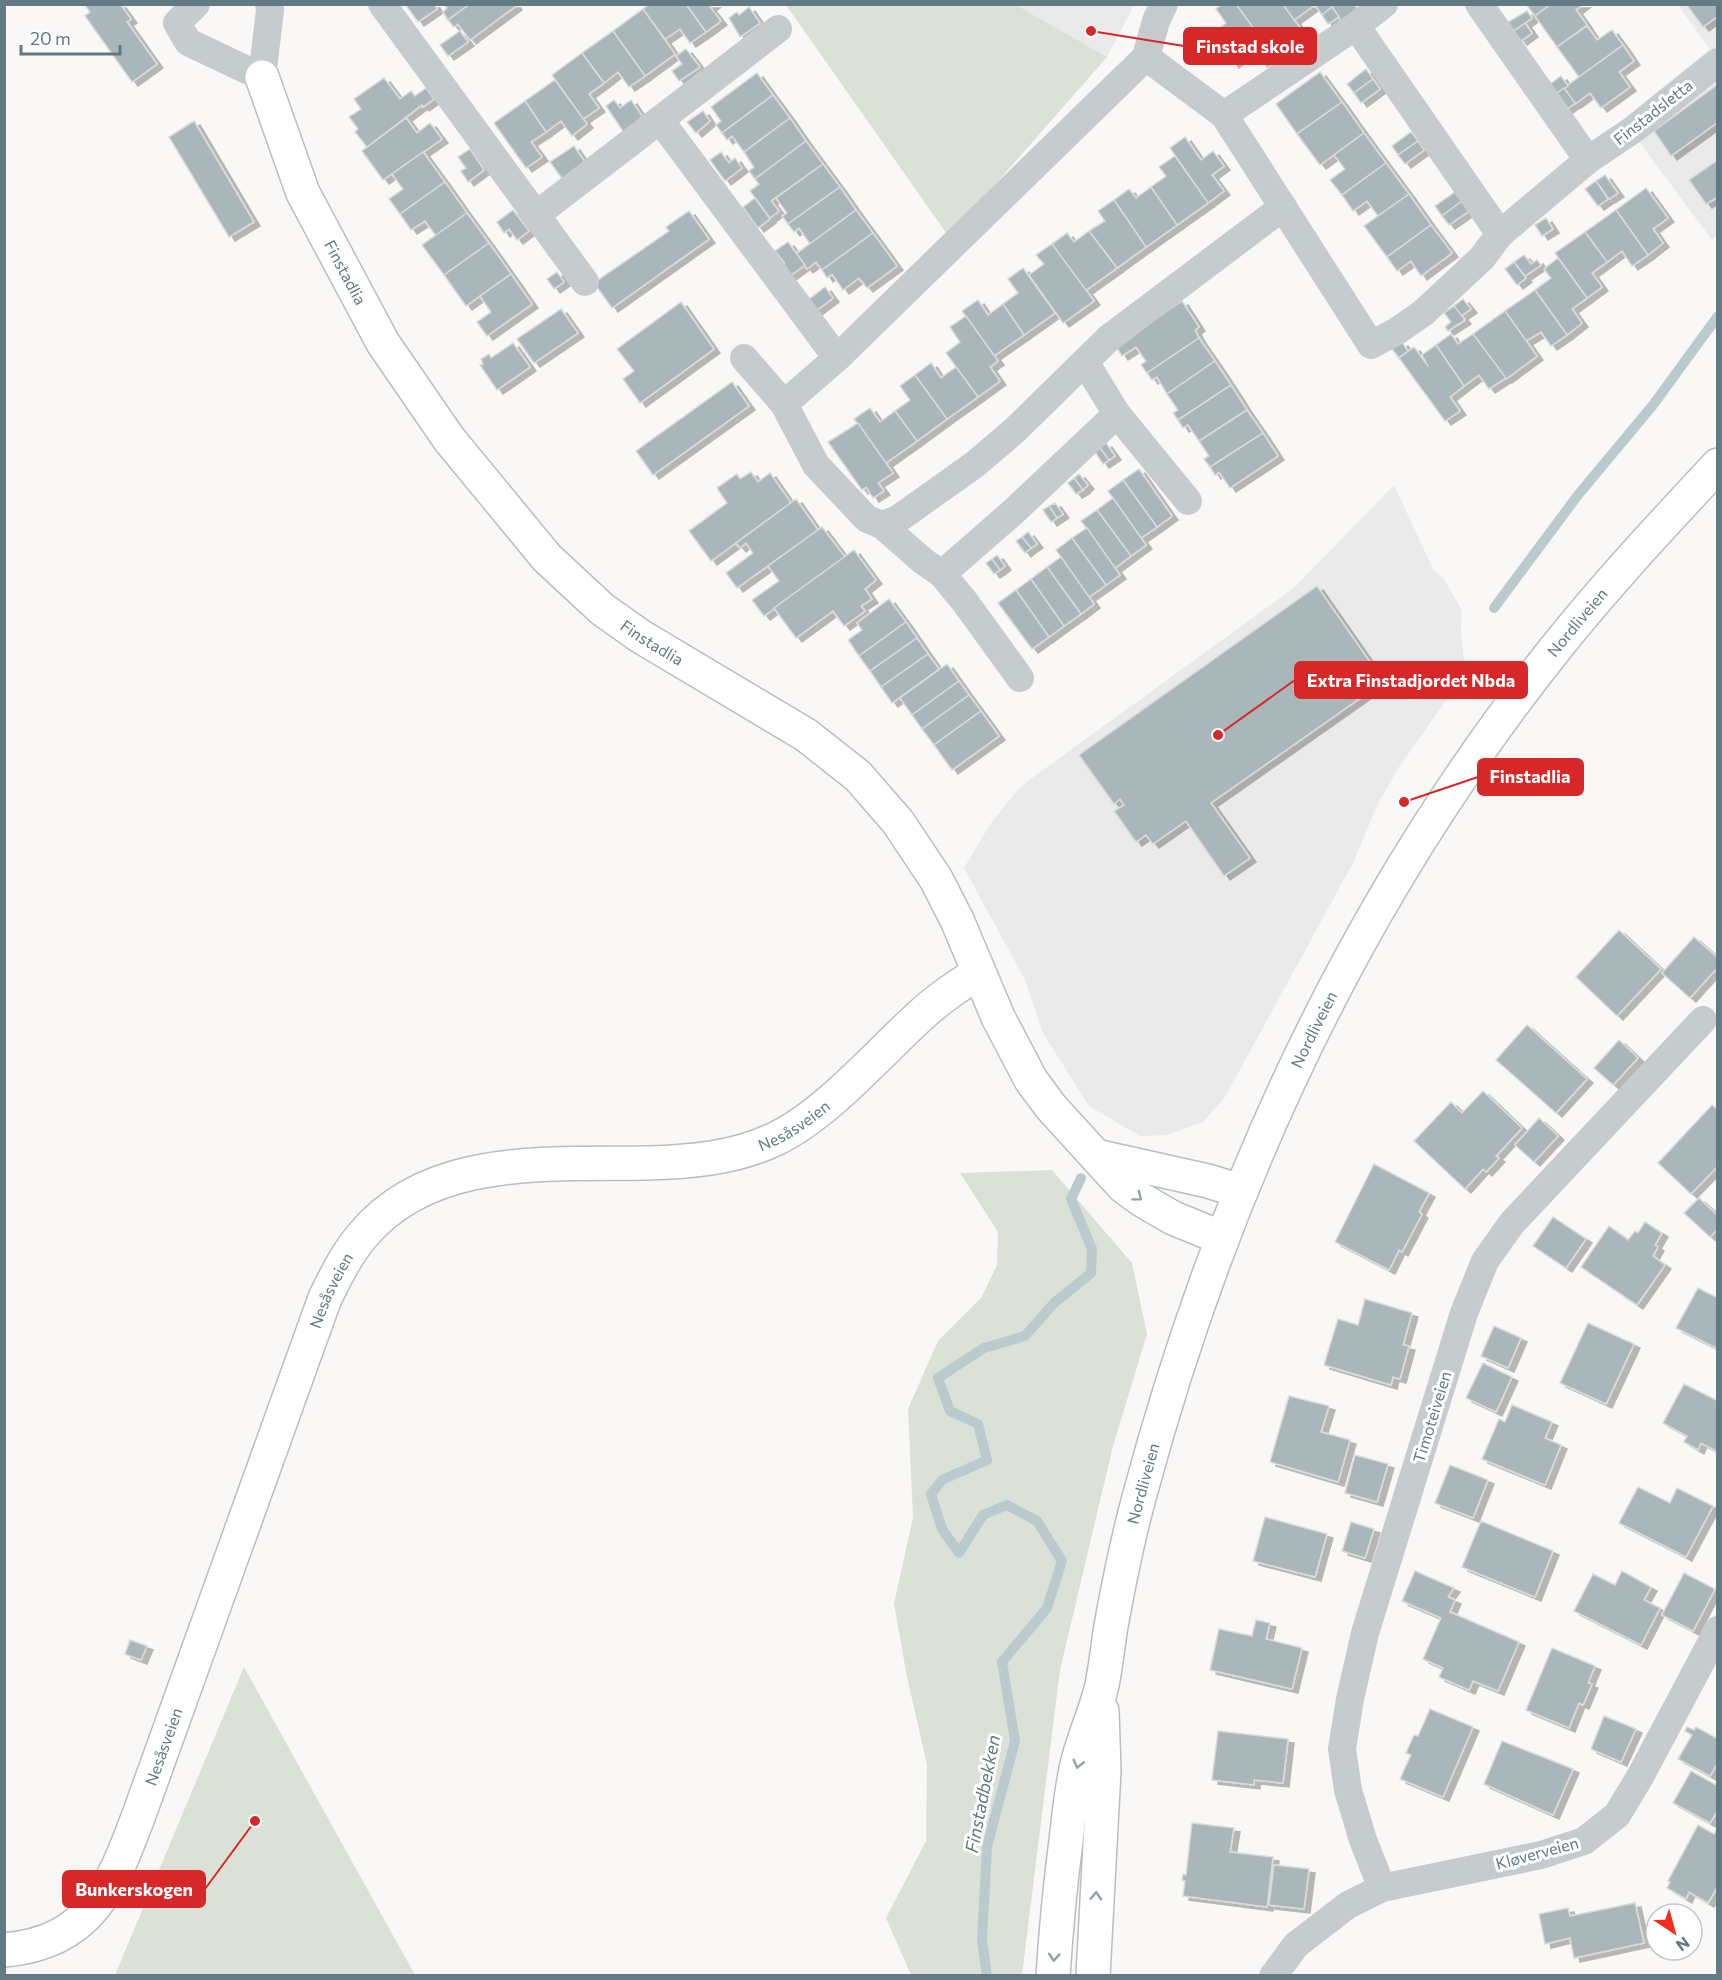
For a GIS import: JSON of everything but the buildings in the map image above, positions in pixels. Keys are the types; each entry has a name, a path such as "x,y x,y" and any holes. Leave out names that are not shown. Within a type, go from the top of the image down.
{"street":[{"path":"195,4 177,23 188,42 262,77"},
{"name":"Finstadlia","path":"269,4 262,77 303,193 383,343 449,439 546,558 602,609 640,636 806,735 858,776 898,822 921,853 957,920 998,1017 1032,1080 1051,1107 1123,1186 1173,1218 1222,1238"},
{"path":"382,4 585,282"},
{"path":"784,404 837,358 1146,57 1156,21 1164,4"},
{"path":"1224,115 1356,27 1384,4"},
{"path":"1479,4 1588,160"},
{"path":"1356,27 1500,234"},
{"path":"536,215 777,29"},
{"path":"882,525 898,519 974,465 1014,431 1109,338 1283,207 1224,115 1146,57"},
{"name":"Finstadsletta","path":"1283,207 1371,345 1397,331 1423,312 1482,258 1500,234 1588,160 1634,129 1718,62"},
{"path":"660,120 837,358"},
{"path":"744,358 784,404 816,465 867,519 882,525 923,561 942,574 1020,678"},
{"path":"1085,362 1118,414 1188,501"},
{"path":"942,574 1013,512 1118,414"},
{"name":"Nordliveien","path":"1053,1976 1057,1914 1077,1766 1101,1688 1121,1571 1139,1497 1174,1376 1222,1238 1287,1082 1316,1022 1381,902 1416,845 1495,729 1555,649 1640,550 1718,465"},
{"name":"Nesåsveien","path":"4,1950 42,1943 69,1929 92,1911 112,1880 140,1812 325,1298 347,1256 363,1234 380,1218 411,1196 464,1175 521,1166 678,1162 706,1159 756,1147 776,1139 838,1094 922,1014 978,973"},
{"name":"Timoteiveien","path":"1382,1888 1363,1840 1348,1790 1342,1749 1350,1699 1365,1634 1464,1313 1485,1261 1512,1223 1703,1020"},
{"path":"1096,1155 1208,1181 1240,1191"},
{"name":"Kløverveien","path":"1273,1976 1296,1945 1348,1905 1382,1888 1541,1855 1584,1841 1592,1835 1617,1815 1641,1775 1718,1630"},
{"name":"Nordliveien","path":"1093,1976 1104,1770 1101,1688"}],"shaded area":[{"path":"786,5 1016,5 1107,57 949,237"},
{"path":"1016,5 1134,5 1107,57"},
{"path":"1678,5 1717,5 1718,233 1712,240 1623,120 1710,49"},
{"path":"1394,485 1433,569 1445,580 1462,611 1464,662 1450,695 1399,767 1378,803 1354,861 1225,1097 1203,1122 1167,1135 1140,1136 1089,1106 1043,1033 1025,980 964,868 991,823 1021,786 1295,587"},
{"path":"1052,1170 1132,1263 1147,1334 1113,1446 1060,1670 1022,1975 911,1975 886,1918 926,1841 927,1765 907,1677 894,1604 913,1517 908,1409 938,1341 981,1298 997,1265 998,1232 960,1173"},
{"path":"244,1667 415,1975 115,1975"}],"waterway":[{"path":"1494,608 1578,495 1653,405 1718,316"},
{"name":"Finstadbekken","path":"987,1976 982,1940 987,1847 1015,1741 1002,1662 1047,1608 1062,1561 1037,1521 1007,1505 983,1515 959,1553 942,1529 931,1494 942,1480 987,1460 978,1424 950,1411 938,1378 984,1348 1025,1336 1054,1303 1091,1273 1092,1249 1071,1199 1081,1178"}],"place":[{"name":"Finstad skole","path":"1091,31"},
{"name":"Extra Finstadjordet Nbda","path":"1218,735"},
{"name":"Finstadlia","path":"1404,802"},
{"name":"Bunkerskogen","path":"255,1821"}]}
